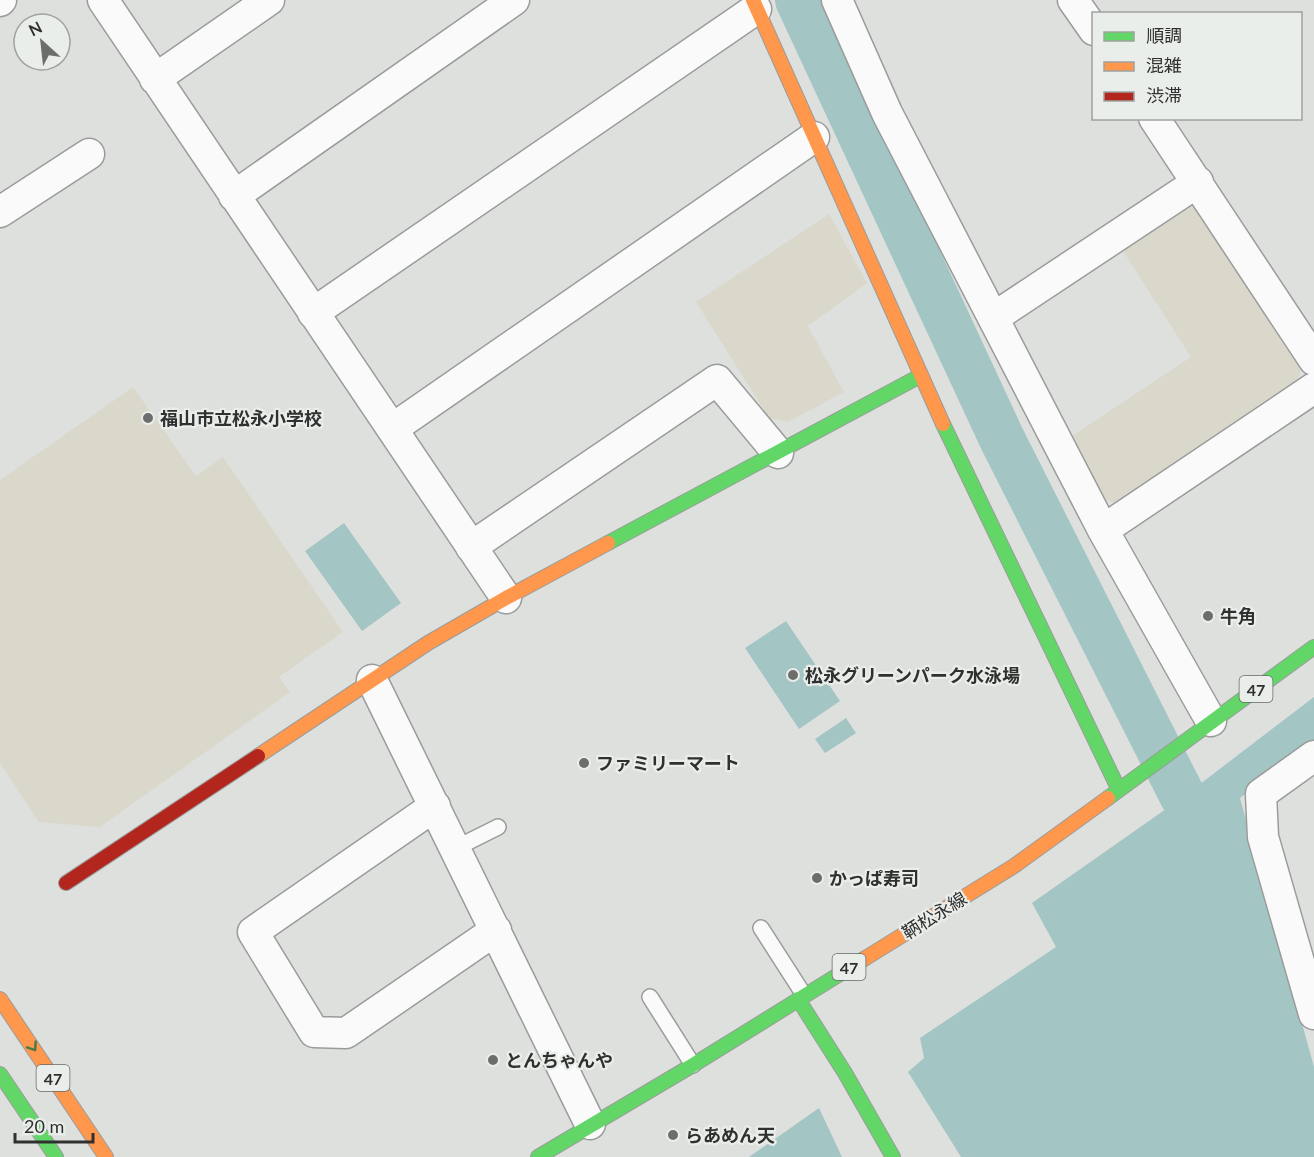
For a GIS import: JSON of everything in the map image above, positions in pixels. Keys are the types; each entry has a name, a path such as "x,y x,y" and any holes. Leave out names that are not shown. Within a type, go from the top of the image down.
{"street":[{"path":"103,0 506,598"},
{"path":"155,79 269,0"},
{"path":"234,196 514,0"},
{"path":"837,0 887,113 1205,726"},
{"path":"1073,0 1092,27"},
{"path":"313,314 754,4 920,376 1119,790"},
{"path":"1155,120 1314,360"},
{"path":"392,429 814,137"},
{"path":"0,212 89,154"},
{"path":"993,318 1198,182"},
{"path":"66,883 428,643 506,598 920,376"},
{"path":"471,547 717,380 778,453"},
{"path":"1103,530 1314,388"},
{"name":"鞆松永線","path":"538,1157 590,1124 693,1065 1014,866 1314,648"},
{"path":"372,680 590,1124"},
{"path":"1314,756 1261,794 1263,837 1314,1014"},
{"path":"435,806 253,932 314,1032 346,1033 496,930"},
{"path":"801,997 893,1157"},
{"name":"47","path":"0,999 106,1157"},
{"name":"47","path":"0,1074 56,1157"}],"lane":[{"path":"456,848 498,827"},
{"path":"761,928 801,997"},
{"path":"650,997 693,1065"}],"shaded area":[{"path":"1195,204 1302,366 1298,379 1115,503 1104,499 1072,436 1191,357 1123,251"},
{"path":"829,214 867,283 808,326 844,392 788,422 769,418 696,302"},
{"path":"133,387 196,476 223,457 343,632 279,677 290,692 100,827 39,822 0,763 0,480"}],"water":[{"path":"344,523 401,603 362,631 305,551"},
{"name":"松永グリーンパーク水泳場","path":"786,621 840,701 799,729 745,648"},
{"path":"1314,697 1314,742 1240,798 1314,1067 1314,1157 961,1157 908,1072 924,1058 920,1038 1056,947 1032,903 1183,797"},
{"path":"846,718 856,733 825,753 815,739"},
{"path":"819,1108 842,1157 749,1157"}],"waterway":[{"path":"798,0 1002,439 1183,797"}],"traffic: fast":[{"path":"608,543 920,376"},
{"path":"943,424 1119,790"},
{"path":"1108,798 1314,647"},
{"path":"538,1157 693,1065 864,959"},
{"path":"798,999 845,1073 893,1157"},
{"path":"0,1074 56,1157"}],"traffic: slow":[{"path":"753,0 943,424"},
{"path":"258,756 428,643 608,543"},
{"path":"864,959 1014,866 1108,798"},
{"path":"0,999 106,1157"}],"traffic: jam":[{"path":"66,883 258,756"}],"place":[{"name":"福山市立松永小学校","path":"148,418"},
{"name":"牛角","path":"1208,616"},
{"name":"松永グリーンパーク水泳場","path":"793,675"},
{"name":"ファミリーマート","path":"584,763"},
{"name":"かっぱ寿司","path":"817,878"},
{"name":"とんちゃんや","path":"493,1060"},
{"name":"らあめん天","path":"673,1135"}]}
